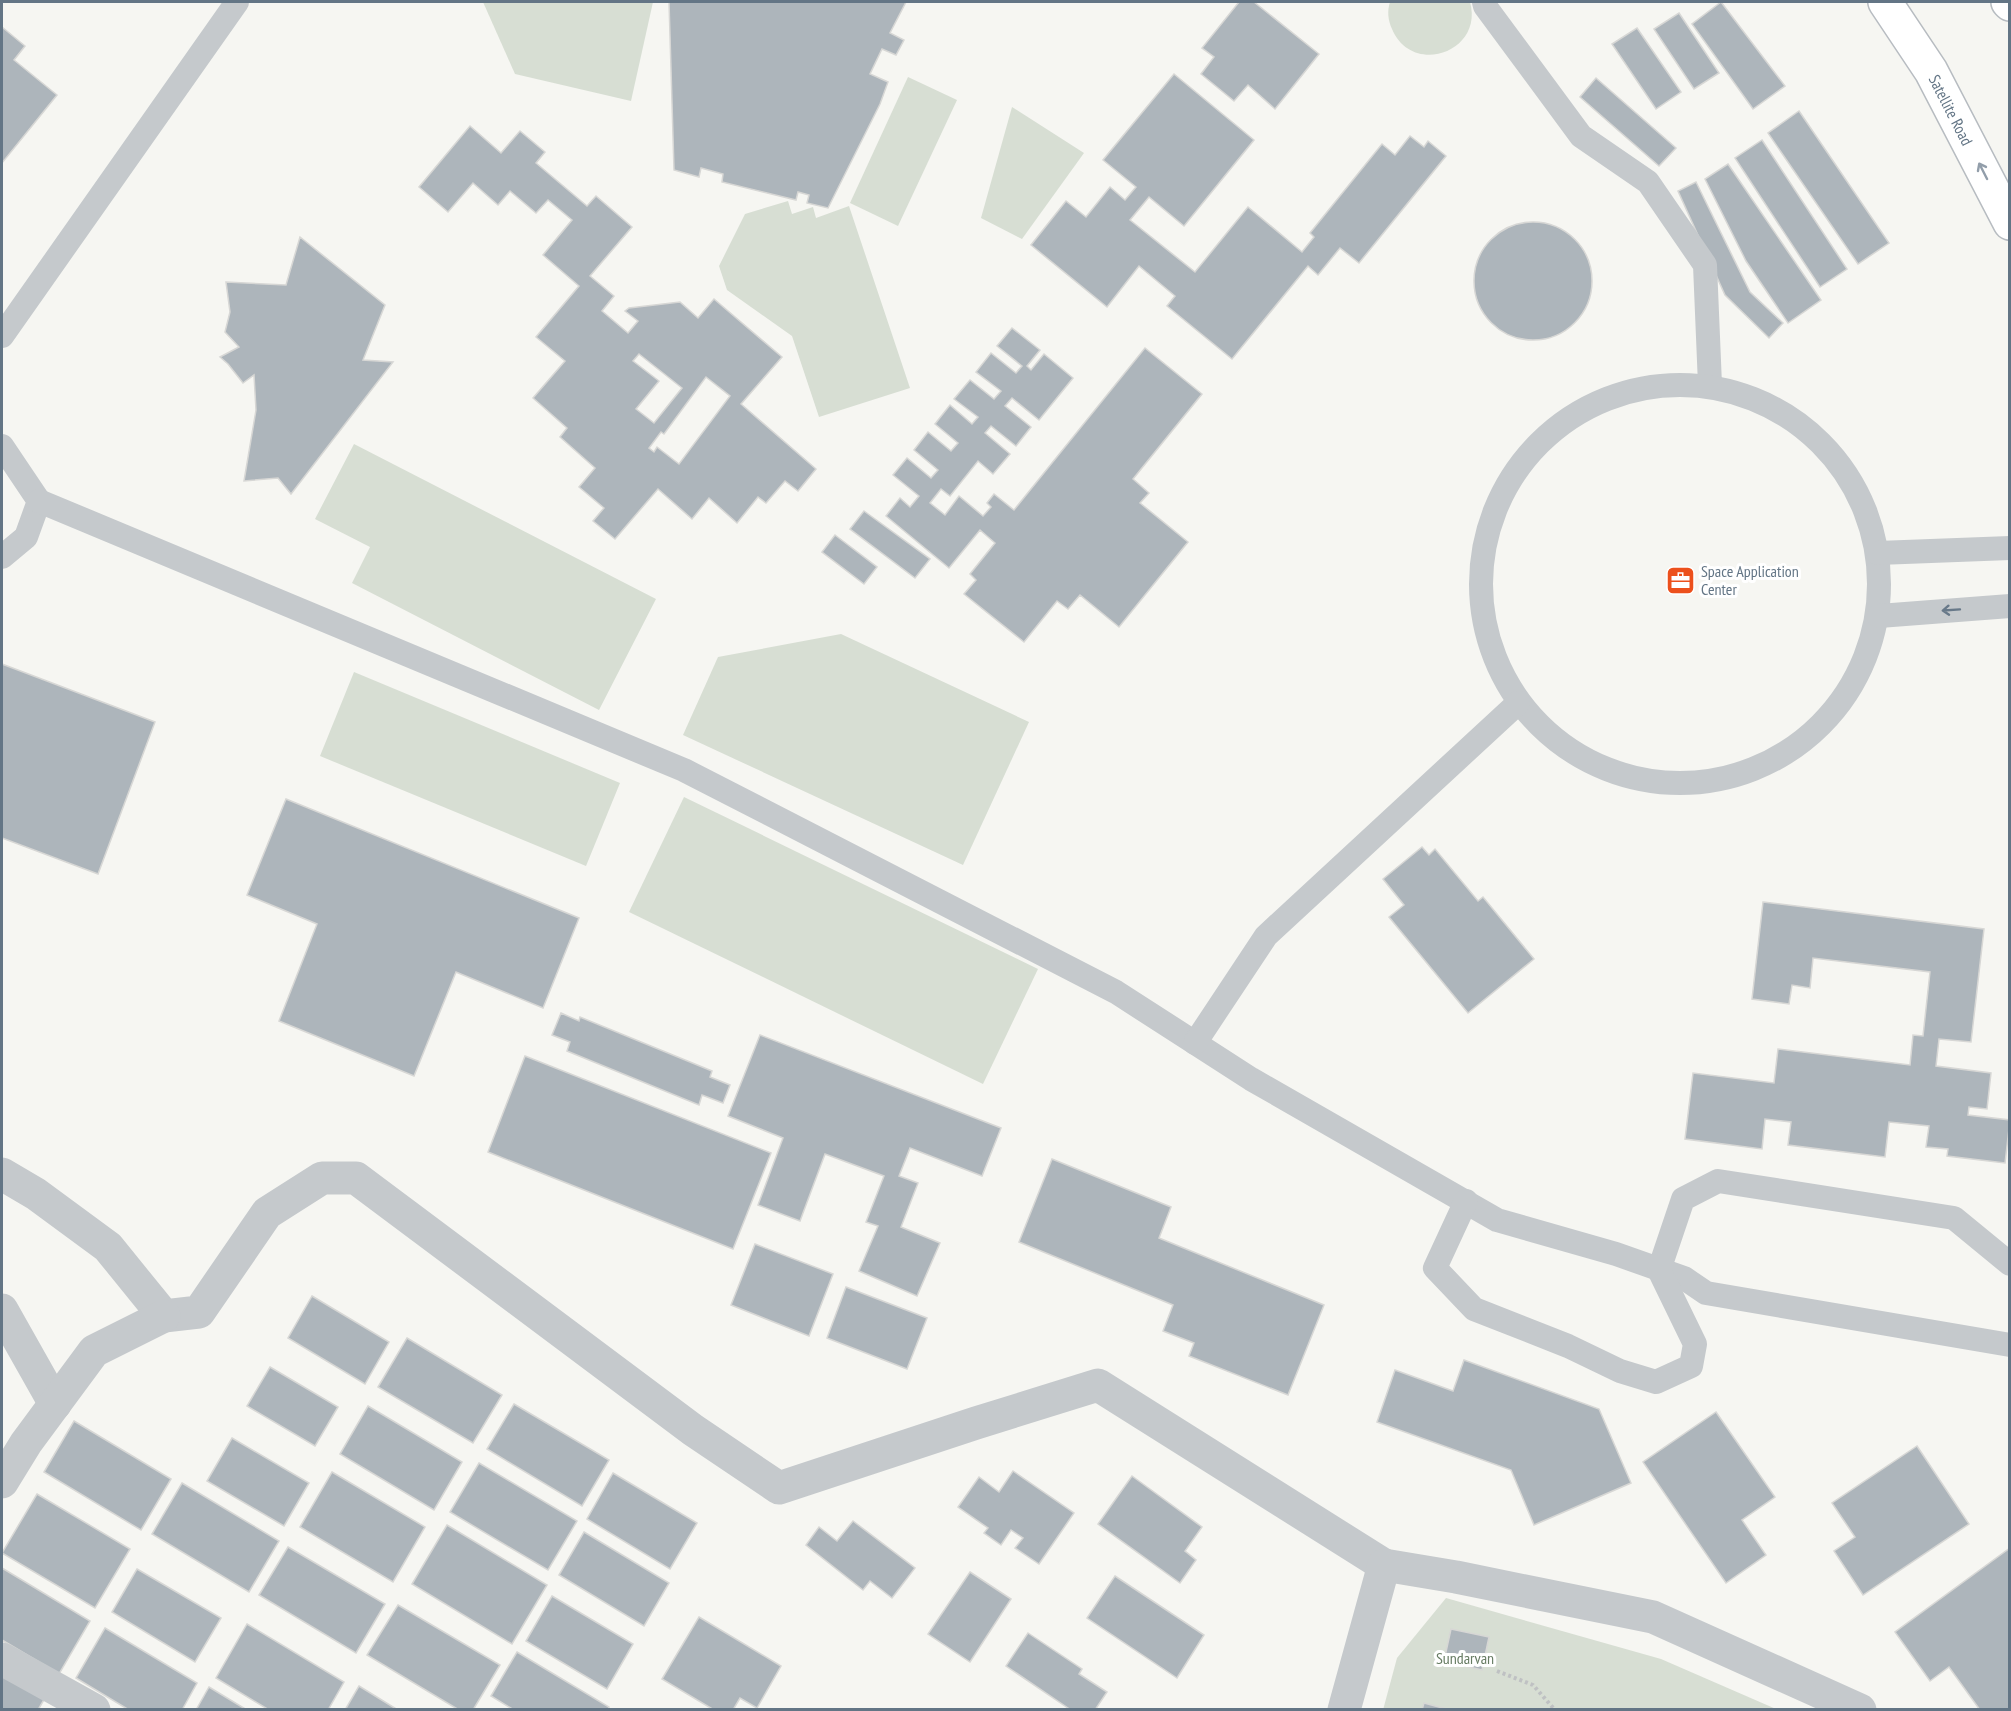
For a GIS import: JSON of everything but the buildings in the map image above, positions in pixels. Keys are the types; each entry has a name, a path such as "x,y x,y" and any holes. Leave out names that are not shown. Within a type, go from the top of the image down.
{"main road":[{"name":"Satellite Road","path":"1885,2 1931,71 2010,223"}],"street":[{"path":"2,1174 36,1194 108,1246 164,1316"},
{"path":"2,1482 26,1443 94,1351 164,1316 199,1312 267,1213 322,1178 356,1178 693,1431 779,1488 1098,1385 1384,1565 1456,1577 1653,1617 1860,1710"},
{"path":"2,1310 55,1404"},
{"path":"1344,1710 1384,1565"},
{"path":"2,1659 94,1710"}],"lane":[{"path":"2,336 237,2"},
{"path":"1485,2 1485,6 1581,136 1648,182 1705,265 1710,385"},
{"path":"1710,385 1770,404 1821,441 1859,492 1878,553 1879,616 1857,679 1837,706 1816,733 1760,770 1695,785 1628,778 1567,750 1518,703 1488,643 1479,576 1494,510 1528,452 1580,409 1643,386 1710,385"},
{"path":"2,446 39,501 684,770 1116,992 1251,1079 1497,1220 1616,1254 1659,1269 1684,1278 1706,1293 2010,1345"},
{"path":"2,557 26,537 39,501"},
{"path":"1878,553 2010,548"},
{"path":"1879,616 2010,606"},
{"path":"1195,1043 1266,936 1518,703"},
{"path":"1466,1201 1435,1268 1474,1309 1568,1346 1620,1371 1656,1382 1691,1366 1695,1344 1659,1269 1683,1199 1718,1181 1954,1218 2010,1264"}],"path":[{"path":"1497,1671 1533,1684 1555,1710"}],"green space":[{"path":"483,2 653,2 631,101 515,74"},
{"path":"1390,2 1470,2 1471,19 1467,34 1457,45 1444,52 1429,55 1415,52 1402,44 1392,29 1388,15"},
{"path":"908,77 957,100 898,226 850,203"},
{"path":"1012,107 1084,153 1022,239 981,218"},
{"path":"788,201 792,214 813,207 816,218 849,206 910,388 819,417 792,336 727,290 719,266 745,214"},
{"path":"354,444 656,599 599,710 352,583 370,547 315,519"},
{"path":"841,634 1029,722 963,865 683,735 718,657"},
{"path":"354,672 620,783 586,866 320,756"},
{"path":"684,797 1038,969 983,1084 629,912"},
{"name":"Sundarvan","path":"1446,1598 1661,1659 1776,1709 1383,1710 1397,1658"}],"place":[{"name":"Space Application Center","path":"1680,580"}]}
